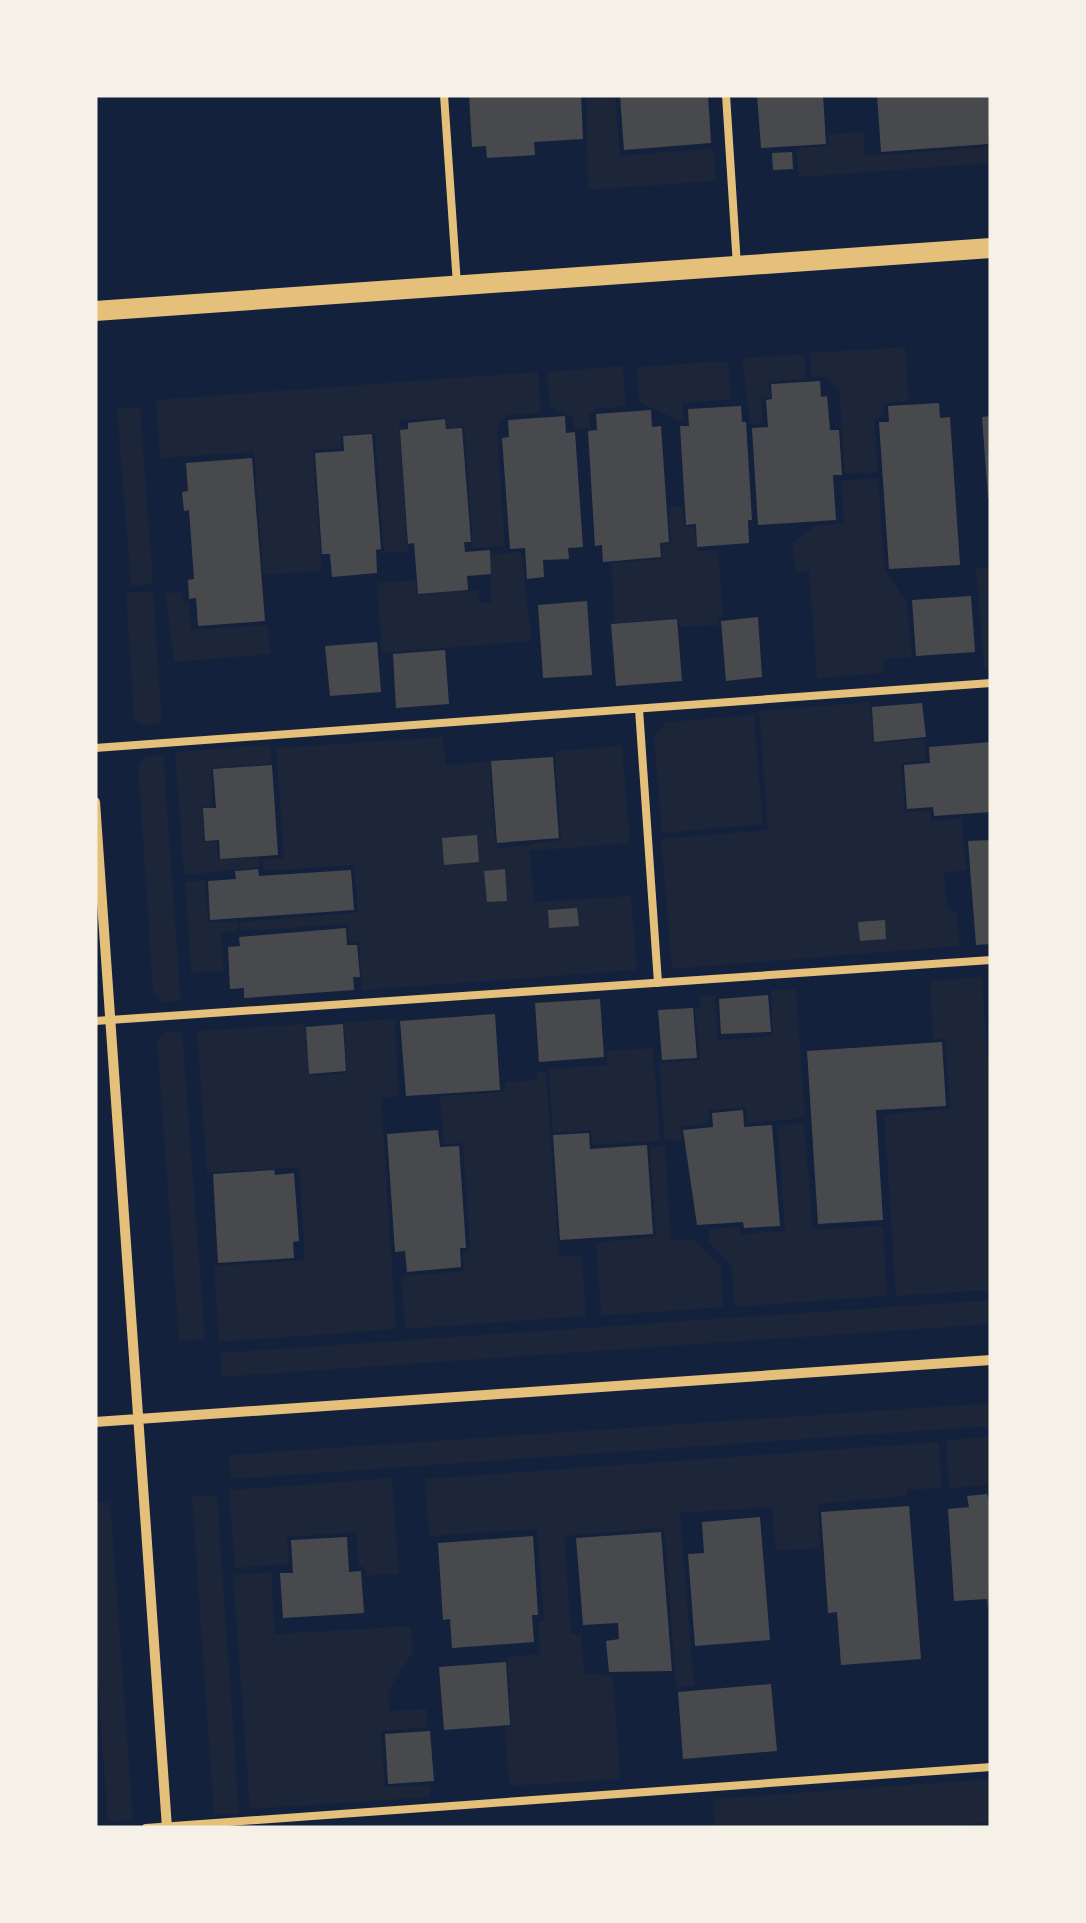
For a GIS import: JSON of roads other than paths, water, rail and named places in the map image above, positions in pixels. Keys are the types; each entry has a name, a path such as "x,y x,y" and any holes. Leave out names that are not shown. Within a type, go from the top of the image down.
{"main road":[{"path":"95,310 991,248"}],"street":[{"path":"95,802 167,1827"},
{"path":"95,1422 991,1360"}],"lane":[{"path":"444,95 456,285"},
{"path":"726,95 737,266"},
{"path":"95,748 991,682"},
{"path":"639,708 658,983"},
{"path":"95,1022 991,960"},
{"path":"146,1828 991,1768"}]}
